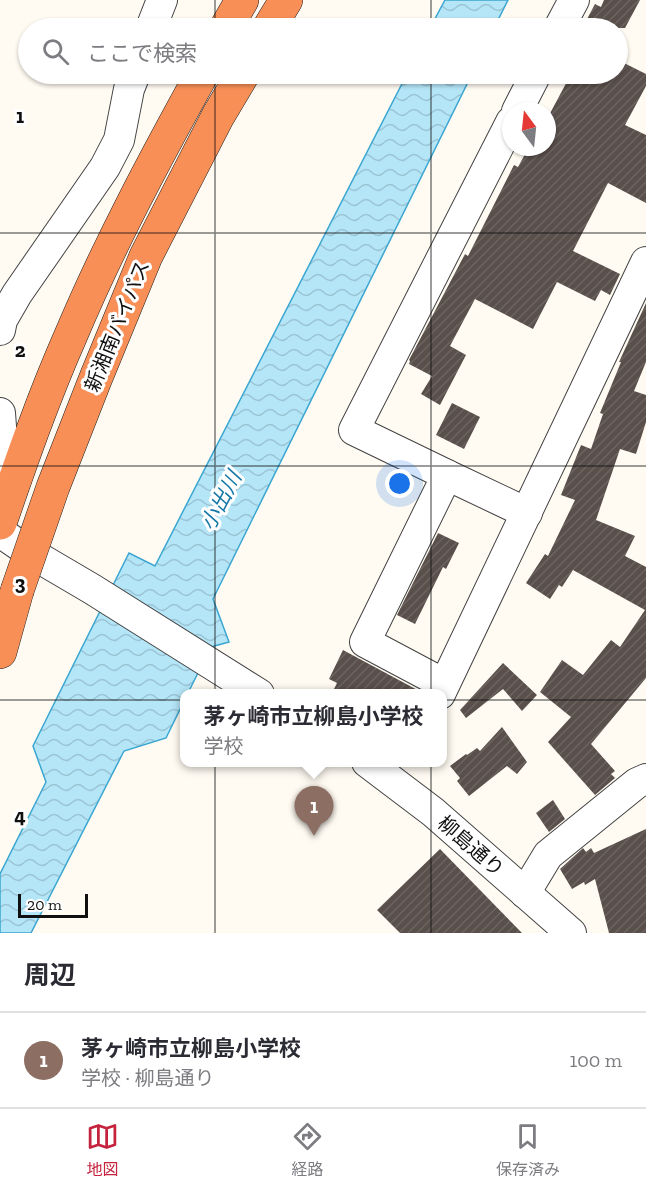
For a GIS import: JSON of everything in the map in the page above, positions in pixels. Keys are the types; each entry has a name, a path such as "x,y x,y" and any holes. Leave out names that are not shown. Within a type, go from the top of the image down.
{"highway":[{"path":"232,18 242,0"},
{"path":"275,18 286,0"},
{"name":"新湘南バイパス","path":"0,522 37,417 71,334 104,263 196,84"},
{"name":"新湘南バイパス","path":"0,652 17,591 53,487 146,256 218,116 237,84"}],"street":[{"path":"155,18 162,0"},
{"path":"565,18 574,0"},
{"path":"4,315 105,167 119,140 131,84"},
{"path":"522,102 531,84"},
{"path":"502,140 354,430 527,513"},
{"path":"447,475 365,642 442,689 646,262"},
{"path":"0,413 3,454 0,486"},
{"path":"0,532 252,689"},
{"name":"柳島通り","path":"382,767 401,773 433,812 572,933"},
{"path":"525,893 548,855 637,783 646,779"}],"water":[{"path":"445,0 508,0 499,18 435,18"},
{"name":"小出川","path":"402,84 467,84 213,599 229,642 211,647 190,689 180,689 180,709 166,738 124,751 31,933 0,933 0,874 46,782 33,746 129,553 155,566"}],"building":[{"path":"604,0 640,0 628,22 628,18 588,18 595,4 601,7"},
{"path":"628,65 646,74 646,86 625,125 646,135 646,203 608,183 573,251 620,274 610,295 601,290 595,301 557,282 533,329 475,299 450,346 466,355 440,405 421,394 432,376 409,364 409,360 465,254 468,256 514,165 518,167 524,156 556,156 556,102 566,84 628,84"},
{"path":"646,303 646,362 634,391 646,395 646,422 636,454 620,449 596,520 635,536 625,556 646,567 646,678 591,744 615,771 611,774 615,778 595,795 548,742 571,717 540,692 562,660 583,675 611,640 620,647 645,610 573,570 562,587 559,585 550,599 526,583 545,554 548,556 575,500 561,495 581,445 591,449 603,414 600,413 621,362 619,362"},
{"path":"452,403 480,417 464,449 436,435"},
{"path":"438,533 459,543 446,569 443,567 415,624 397,615"},
{"path":"343,650 416,689 334,689 337,683 329,679"},
{"path":"503,663 537,695 522,711 503,689 466,718 460,710"},
{"path":"502,727 527,762 517,774 507,766 469,796 457,781 460,778 450,766 477,748 480,751"},
{"path":"553,800 565,819 549,832 536,813"},
{"path":"646,829 646,933 609,933 595,879 572,889 560,869 583,848 586,852 591,848 594,853"},
{"path":"440,849 522,933 400,933 377,910"}],"place":[{"name":"茅ヶ崎市立柳島小学校","path":"314,836"}]}
